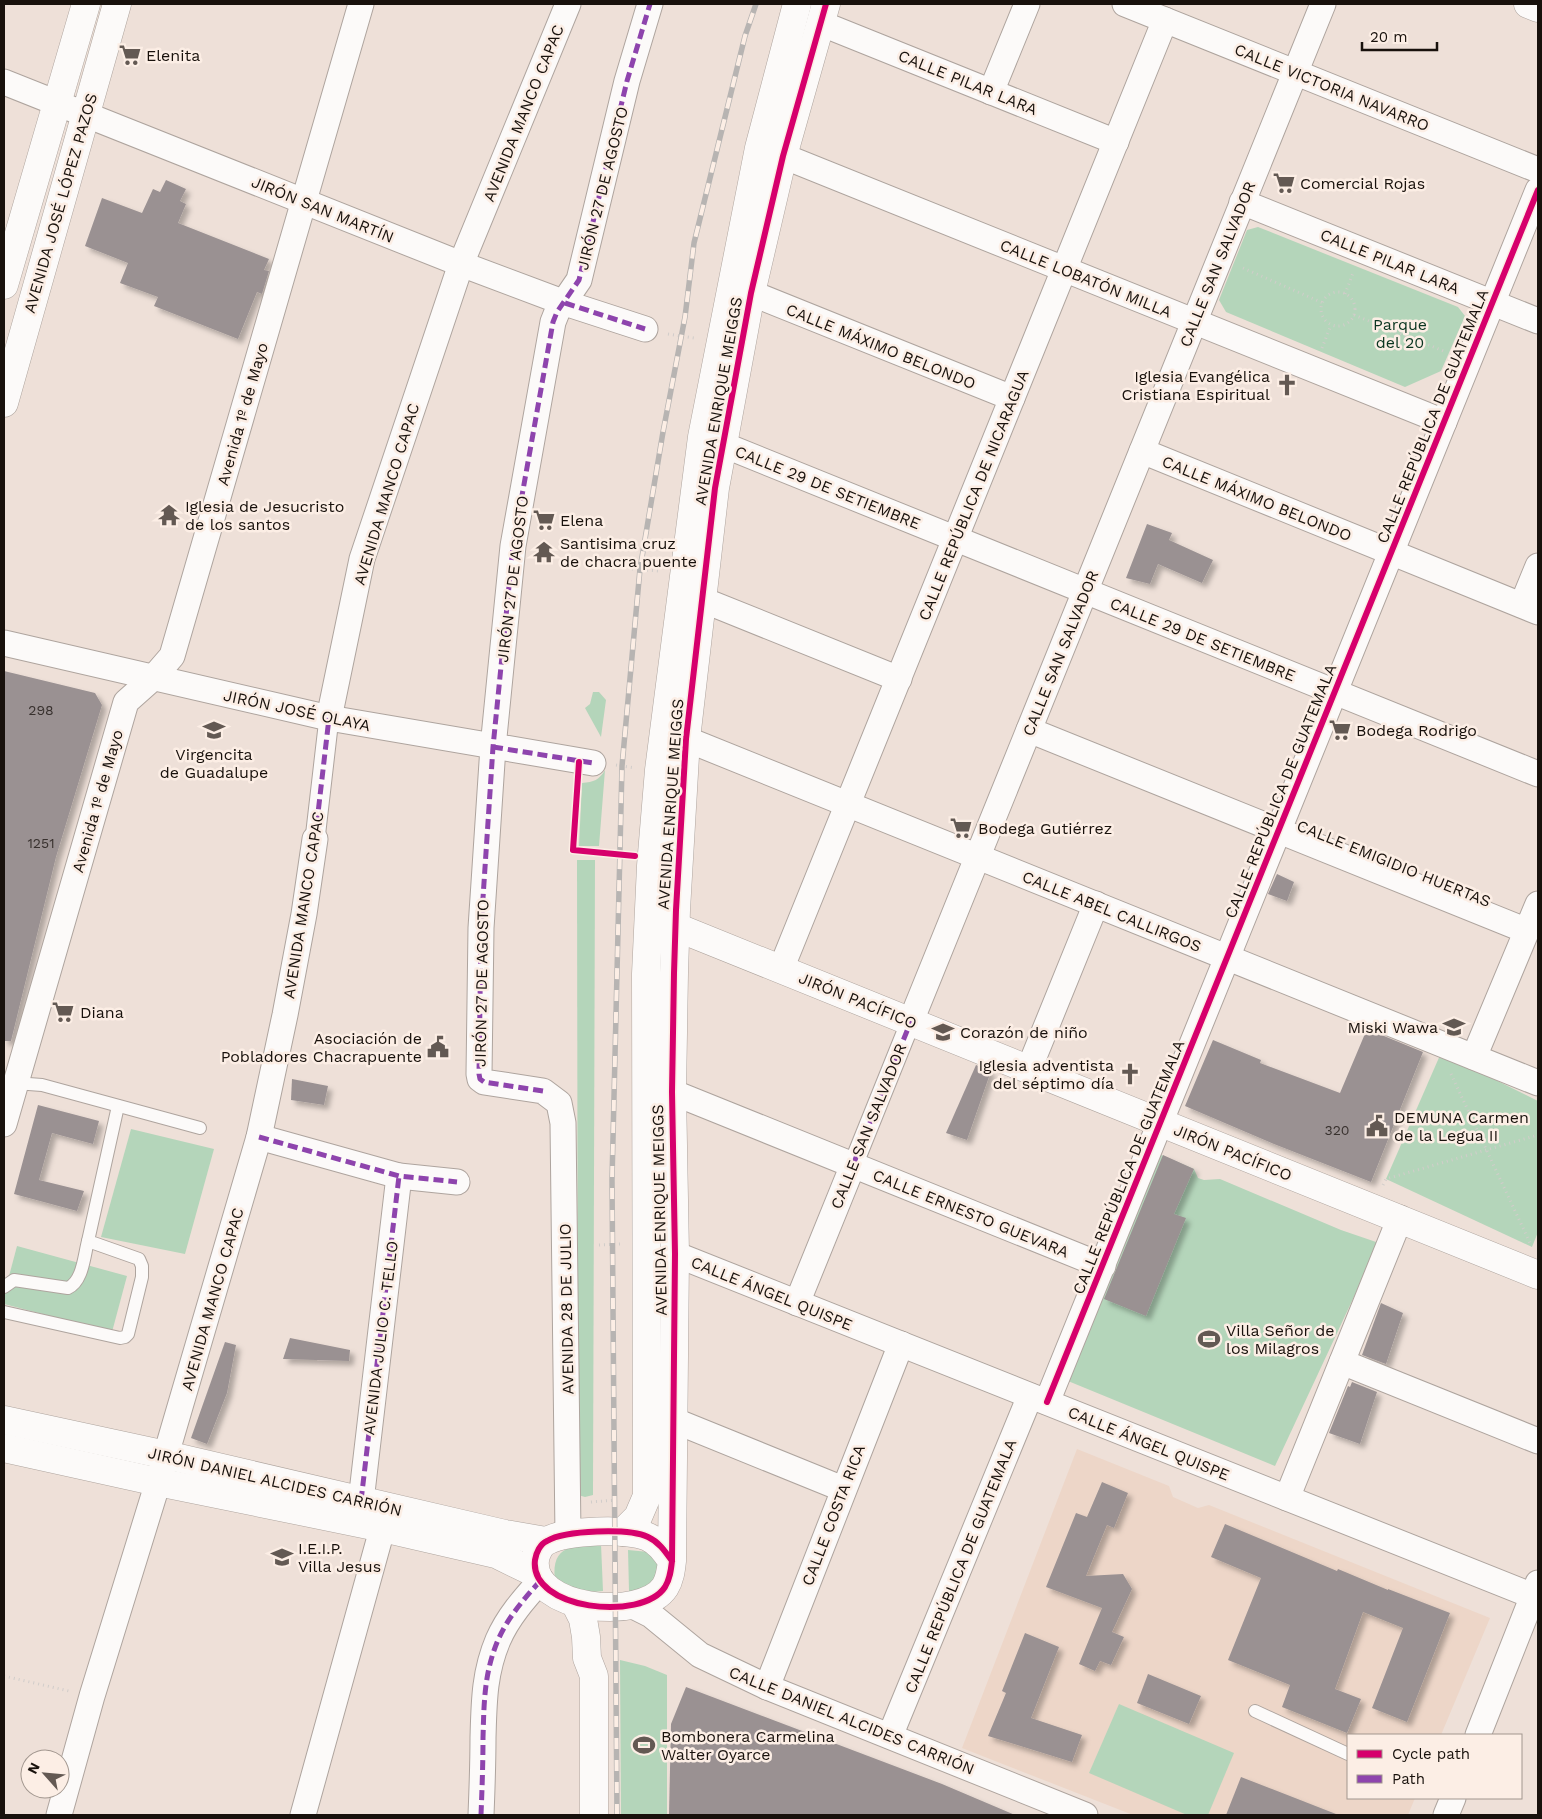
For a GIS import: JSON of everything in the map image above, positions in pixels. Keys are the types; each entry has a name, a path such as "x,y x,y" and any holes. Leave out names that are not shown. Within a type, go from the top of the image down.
{"street":[{"name":"AVENIDA JOSÉ LÓPEZ PAZOS","path":"4,285 86,4"},
{"name":"AVENIDA JOSÉ LÓPEZ PAZOS","path":"4,403 117,4"},
{"name":"Avenida 1º de Mayo","path":"4,1124 10,1082 126,702 172,656 360,4"},
{"name":"AVENIDA MANCO CAPAC","path":"59,1815 92,1696 158,1482 259,1137 287,1006 304,914 329,718 362,559 461,264 568,4"},
{"name":"JIRÓN 27 DE AGOSTO","path":"543,1091 484,1082 478,1074 481,928 494,747 513,546 553,322 557,312 579,280 627,80 650,4"},
{"name":"AVENIDA ENRIQUE MEIGGS","path":"623,1532 659,1496 673,1420 675,1254 672,1092 676,927 686,739 716,488 713,441 720,343 759,148 797,4"},
{"path":"991,92 1027,4"},
{"name":"CALLE VICTORIA NAVARRO","path":"1125,4 1538,170"},
{"name":"CALLE SAN SALVADOR","path":"797,1303 1323,4"},
{"path":"1528,4 1538,8"},
{"name":"AVENIDA ENRIQUE MEIGGS","path":"672,1561 659,1496 646,974 650,866 659,770 713,441 751,293 783,156 823,13"},
{"name":"CALLE PILAR LARA","path":"823,13 991,92 1116,142"},
{"name":"CALLE REPÚBLICA DE NICARAGUA","path":"781,969 1165,20"},
{"name":"JIRÓN SAN MARTÍN","path":"4,82 461,264 564,303 645,329"},
{"name":"CALLE LOBATÓN MILLA","path":"783,156 1444,422"},
{"name":"CALLE REPÚBLICA DE GUATEMALA","path":"890,1736 1039,1399 1103,1266 1538,190"},
{"name":"CALLE PILAR LARA","path":"1242,202 1538,321"},
{"name":"CALLE MÁXIMO BELONDO","path":"751,293 1012,398"},
{"name":"CALLE 29 DE SETIEMBRE","path":"713,441 1538,774"},
{"name":"CALLE MÁXIMO BELONDO","path":"1142,451 1530,608"},
{"path":"1530,608 1538,566"},
{"path":"703,600 899,679"},
{"name":"JIRÓN JOSÉ OLAYA","path":"4,642 329,718 604,764"},
{"name":"CALLE EMIGIDIO HUERTAS","path":"1029,730 1527,931"},
{"name":"CALLE ABEL CALLIRGOS","path":"686,739 1538,1083"},
{"path":"1029,1069 1096,904"},
{"path":"1474,1057 1538,904"},
{"name":"JIRÓN PACÍFICO","path":"648,925 676,927 1538,1275"},
{"name":"AVENIDA 28 DE JULIO","path":"543,1091 559,1103 563,1123 568,1504 557,1538"},
{"name":"CALLE ERNESTO GUEVARA","path":"672,1092 1103,1266"},
{"path":"259,1137 398,1176 457,1182"},
{"name":"AVENIDA JULIO C. TELLO","path":"361,1501 398,1176"},
{"path":"1287,1498 1400,1218"},
{"name":"CALLE ÁNGEL QUISPE","path":"675,1254 1287,1498 1537,1592"},
{"name":"CALLE COSTA RICA","path":"767,1687 901,1344"},
{"path":"1342,1362 1538,1441"},
{"name":"JIRÓN DANIEL ALCIDES CARRIÓN","path":"4,1420 166,1455 361,1501 385,1518 496,1554 538,1576"},
{"path":"673,1420 843,1489"},
{"name":"JIRÓN DANIEL ALCIDES CARRIÓN","path":"4,1448 158,1482 385,1518 505,1534 557,1538"},
{"path":"303,1815 385,1518"},
{"path":"591,1532 623,1532 646,1536 657,1542 672,1561 665,1587 656,1597 644,1603 621,1606 593,1606 562,1598 550,1590 538,1576 536,1556 540,1548 557,1538 591,1532"},
{"path":"481,1815 485,1686 490,1663 499,1639 510,1618 538,1576"},
{"path":"1478,1734 1537,1592"},
{"path":"575,1602 583,1619 587,1658 594,1676"},
{"path":"594,1815 594,1676 600,1658 604,1622 621,1606"},
{"name":"CALLE DANIEL ALCIDES CARRIÓN","path":"621,1606 651,1615 700,1655 767,1687 1086,1815"}],"lane":[{"path":"10,1082 42,1085 200,1128"},
{"path":"4,1287 14,1280 68,1288 74,1285 78,1279 118,1106"},
{"path":"4,1312 120,1338 125,1337 128,1334 142,1266 139,1259 88,1241"},
{"path":"1255,1712 1347,1754"}],"path":[{"path":"1220,258 1323,302"},
{"path":"1332,294 1345,294 1353,302 1354,315 1343,326 1331,325 1322,315 1321,310 1324,299 1332,294"},
{"path":"1354,315 1469,361"},
{"path":"645,329 720,343"},
{"path":"632,569 660,571"},
{"path":"604,764 633,768"},
{"path":"1437,1042 1532,1246"},
{"path":"1372,1207 1386,1179 1538,1135"},
{"path":"599,1245 621,1244"},
{"path":"568,1504 619,1500"},
{"path":"4,1676 92,1696"}],"shaded area":[{"path":"1077,1449 1169,1486 1173,1497 1198,1508 1209,1505 1490,1618 1441,1734 1347,1734 1347,1799 1415,1799 1408,1815 1133,1815 962,1748"}],"green space":[{"name":"Parque del 20","path":"1258,227 1458,307 1465,316 1441,371 1405,387 1226,312 1219,300 1247,230"},
{"path":"593,692 599,692 606,700 601,737 585,708 590,704"},
{"path":"605,770 599,846 579,846 582,783 596,780"},
{"path":"577,860 595,860 593,1495 585,1497 578,1495"},
{"path":"1441,1053 1538,1101 1538,1232 1532,1247 1386,1179"},
{"path":"131,1129 214,1149 185,1254 101,1237"},
{"name":"Villa Señor de los Milagros","path":"1159,1154 1194,1169 1198,1178 1204,1180 1220,1179 1341,1230 1379,1243 1275,1466 1068,1381"},
{"path":"17,1246 127,1276 112,1332 4,1304 4,1295"},
{"path":"601,1544 603,1591 592,1592 564,1587 555,1579 557,1559 566,1549 582,1545"},
{"path":"628,1550 649,1552 660,1559 653,1593 629,1591"},
{"name":"Bombonera Carmelina Walter Oyarce","path":"620,1660 645,1666 667,1675 667,1815 621,1815"},
{"path":"1119,1704 1234,1753 1208,1815 1187,1815 1089,1773"}],"building":[{"path":"166,180 186,189 180,201 186,204 178,223 269,259 264,270 269,271 262,294 257,292 238,339 154,306 158,297 120,283 128,263 85,246 102,198 142,213 153,189 160,192"},
{"path":"1147,524 1172,533 1169,540 1213,560 1202,583 1158,564 1150,584 1126,578"},
{"path":"4,671 95,693 102,705 56,857 11,1041 4,1041"},
{"path":"1277,874 1294,882 1287,901 1268,894"},
{"path":"1367,1029 1423,1052 1371,1182 1274,1144 1185,1106 1213,1040 1261,1060 1260,1063 1340,1093"},
{"path":"976,1065 991,1071 967,1140 946,1133"},
{"path":"292,1079 328,1086 324,1105 291,1100"},
{"path":"38,1105 99,1121 93,1144 52,1133 39,1180 84,1191 77,1211 14,1194"},
{"path":"1163,1155 1194,1169 1174,1214 1186,1218 1146,1316 1104,1299"},
{"path":"1381,1303 1403,1313 1386,1364 1362,1355"},
{"path":"290,1338 350,1350 349,1361 283,1359"},
{"path":"225,1342 236,1345 227,1393 207,1444 191,1438"},
{"path":"1352,1382 1377,1392 1360,1444 1329,1433 1348,1386 1350,1387"},
{"path":"1102,1482 1128,1493 1114,1528 1107,1525 1086,1576 1123,1574 1132,1589 1112,1632 1124,1637 1111,1665 1100,1661 1095,1671 1079,1664 1102,1608 1046,1587 1076,1513 1087,1517"},
{"path":"1225,1524 1337,1571 1338,1569 1450,1613 1407,1722 1372,1708 1403,1628 1363,1612 1335,1689 1361,1699 1347,1733 1282,1707 1290,1685 1228,1660 1261,1578 1211,1557"},
{"path":"1025,1633 1059,1647 1031,1718 1082,1735 1072,1762 988,1736 1006,1693 1002,1691"},
{"path":"1148,1674 1201,1696 1189,1724 1137,1703"},
{"path":"686,1687 942,1784 1015,1815 669,1815 671,1724"},
{"path":"1241,1777 1336,1814 1336,1815 1226,1815"}],"railway":[{"path":"617,1815 612,1180 622,766 640,569 685,317 694,243 745,36 756,4"}],"marked path":[{"path":"543,1091 484,1082 480,1079 479,1074 481,928 493,747 513,546 553,322 557,312 579,280 627,81 650,4"},
{"path":"565,303 645,329"},
{"path":"315,839 329,718"},
{"path":"493,747 593,763"},
{"path":"853,1165 911,1021"},
{"path":"259,1137 399,1176 457,1182"},
{"path":"361,1501 399,1176"},
{"path":"481,1815 484,1700 493,1652 512,1616 541,1580"}],"cycle path":[{"path":"672,1561 659,1544 652,1539 639,1534 612,1531 568,1534 556,1537 542,1544 535,1560 538,1577 550,1590 567,1600 589,1605 612,1607 634,1605 653,1598 665,1587 671,1571 672,1561 675,1254 672,1092 674,973 686,739 715,488 751,293 783,156 826,4"},
{"path":"1047,1402 1538,190"},
{"path":"579,762 573,850 635,856"}],"place":[{"name":"Elenita","path":"130,55"},
{"name":"Comercial Rojas","path":"1284,183"},
{"name":"Iglesia Evangélica Cristiana Espiritual","path":"1287,385"},
{"name":"Iglesia de Jesucristo de los santos","path":"169,515"},
{"name":"Elena","path":"544,520"},
{"name":"Santisima cruz de chacra puente","path":"544,552"},
{"name":"Virgencita de Guadalupe","path":"214,730"},
{"name":"Bodega Rodrigo","path":"1340,730"},
{"name":"Bodega Gutiérrez","path":"961,828"},
{"name":"Diana","path":"63,1012"},
{"name":"Miski Wawa","path":"1454,1027"},
{"name":"Corazón de niño","path":"943,1032"},
{"name":"Asociación de Pobladores Chacrapuente","path":"438,1047"},
{"name":"Iglesia adventista del séptimo día","path":"1130,1074"},
{"name":"DEMUNA Carmen de la Legua II","path":"1377,1126"},
{"name":"Villa Señor de los Milagros","path":"1209,1339"},
{"name":"I.E.I.P. Villa Jesus","path":"282,1557"},
{"name":"Bombonera Carmelina Walter Oyarce","path":"644,1745"}]}
